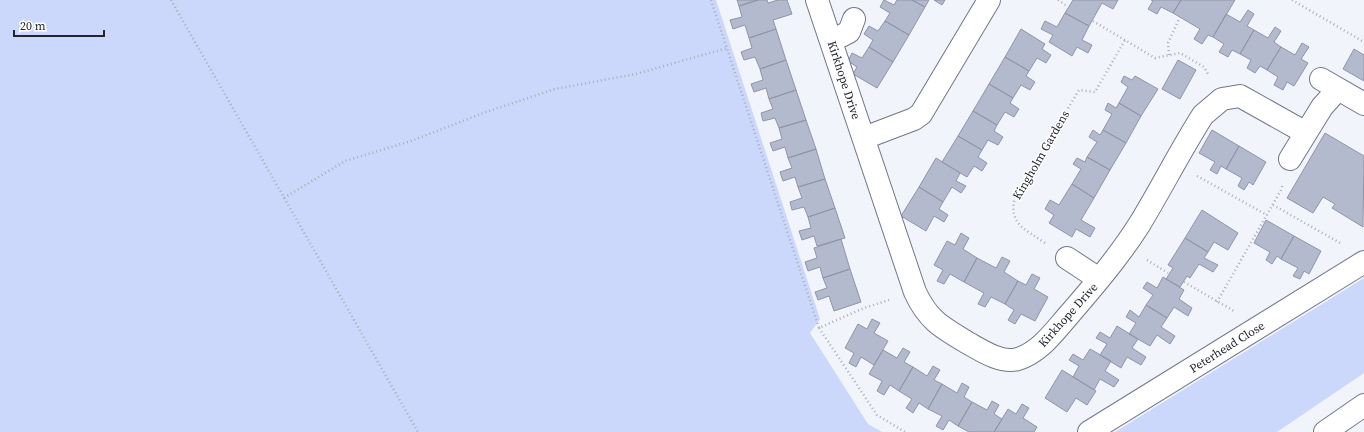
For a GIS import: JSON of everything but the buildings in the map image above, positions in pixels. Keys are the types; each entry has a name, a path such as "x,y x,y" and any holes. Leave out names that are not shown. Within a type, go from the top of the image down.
{"street":[{"name":"Kirkhope Drive","path":"817,0 915,292 928,316 943,328 983,351 1001,358 1017,359 1035,351 1053,333 1100,279 1139,225 1203,115 1222,99"},
{"path":"864,138 914,119 921,114 989,0"},
{"path":"831,41 849,32 854,18"},
{"path":"1290,159 1322,107 1330,84 1364,104"},
{"path":"1222,99 1240,96 1306,133"},
{"path":"1067,258 1100,279"},
{"name":"Peterhead Close","path":"1089,432 1364,262"},
{"path":"1324,432 1364,405"}],"path":[{"path":"171,0 418,432"},
{"path":"711,0 819,328 876,415 906,432"},
{"path":"1058,0 1067,6"},
{"path":"1292,0 1364,42"},
{"path":"1168,55 1168,43 1179,19"},
{"path":"1093,21 1155,58 1180,54 1204,67 1222,99"},
{"name":"Kingholm Gardens","path":"1067,258 1025,229 1015,220 1012,209 1015,197 1079,90 1095,92 1126,40"},
{"path":"284,198 345,160 411,141 493,110 555,89 636,74 727,48"},
{"path":"1217,302 1281,190 1290,159"},
{"path":"1172,169 1202,178 1267,216"},
{"path":"1273,204 1344,246"},
{"path":"1184,282 1260,326"},
{"path":"819,328 864,308 915,292"}],"shaded area":[{"path":"0,0 716,0 820,319 810,333 868,424 882,432 0,432"},
{"path":"1364,278 1364,373 1277,432 1115,432"}]}
